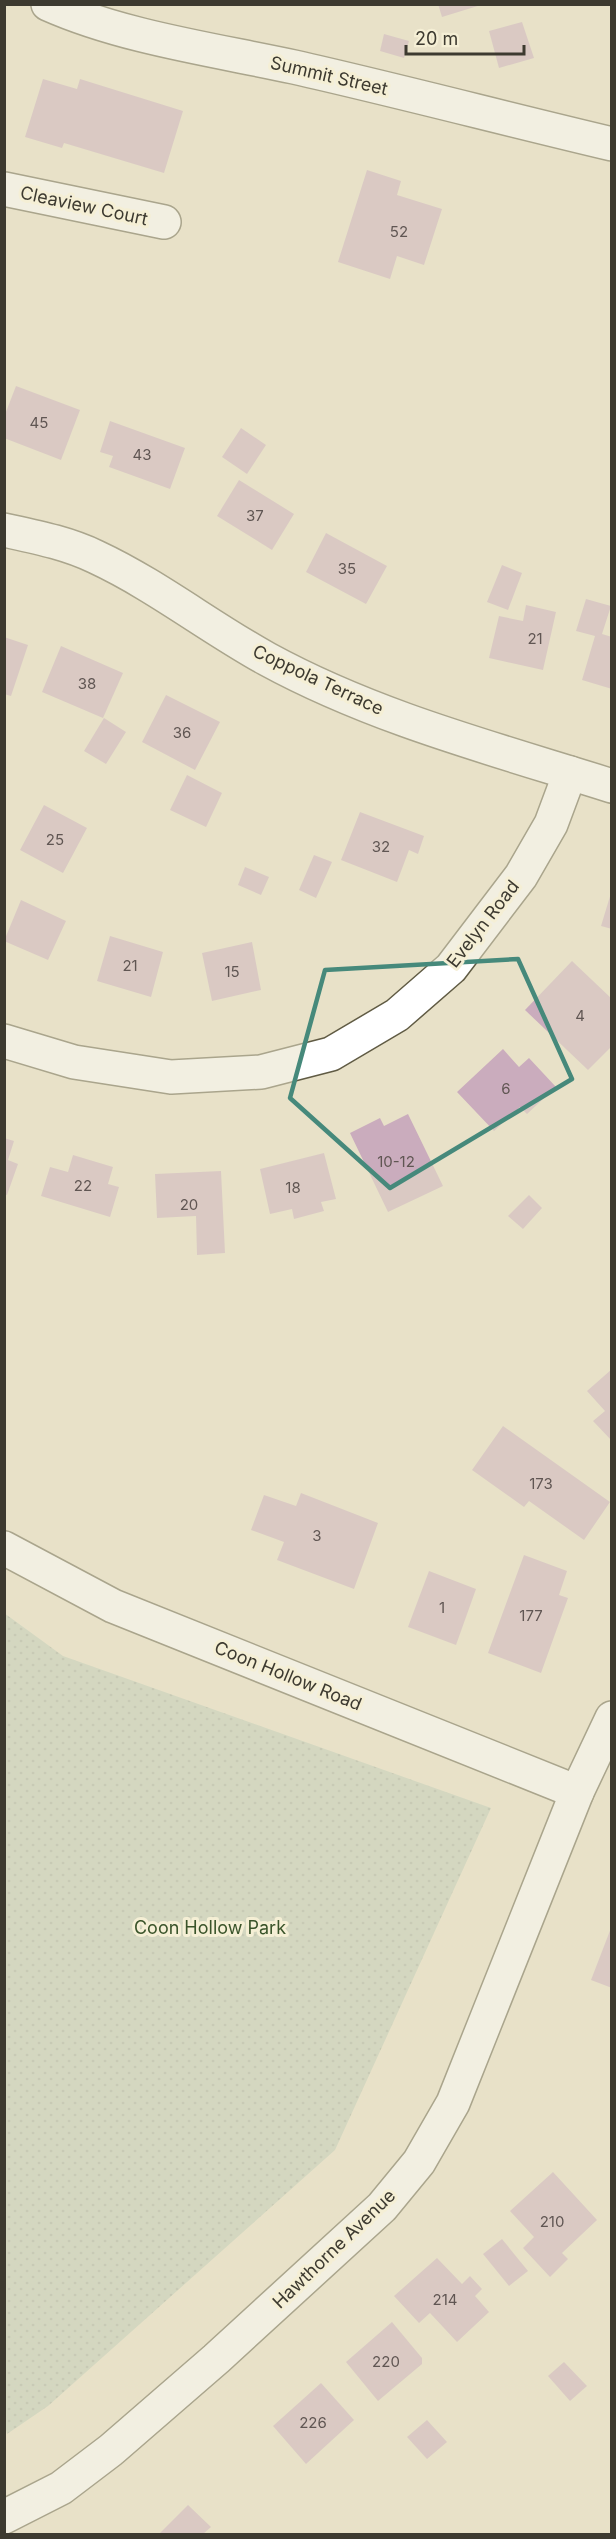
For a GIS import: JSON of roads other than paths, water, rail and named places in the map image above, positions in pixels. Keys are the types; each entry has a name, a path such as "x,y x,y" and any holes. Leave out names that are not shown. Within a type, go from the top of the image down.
{"street":[{"name":"Summit Street","path":"48,4 72,15 119,29 320,73 612,144"},
{"name":"Cleaview Court","path":"4,189 164,222"},
{"name":"Coppola Terrace","path":"4,530 59,542 94,556 128,573 267,659 345,696 446,736 612,786"},
{"name":"Evelyn Road","path":"4,1041 74,1062 171,1077 261,1072 331,1054 397,1015 451,968 521,876 551,824 570,773"},
{"name":"Coon Hollow Road","path":"4,1548 113,1606 577,1792"},
{"name":"Hawthorne Avenue","path":"4,2517 61,2488 111,2450 382,2207 419,2162 453,2103 577,1792 612,1718"}],"park label":[{"name":"Coon Hollow Park","path":"210,1928"}]}
